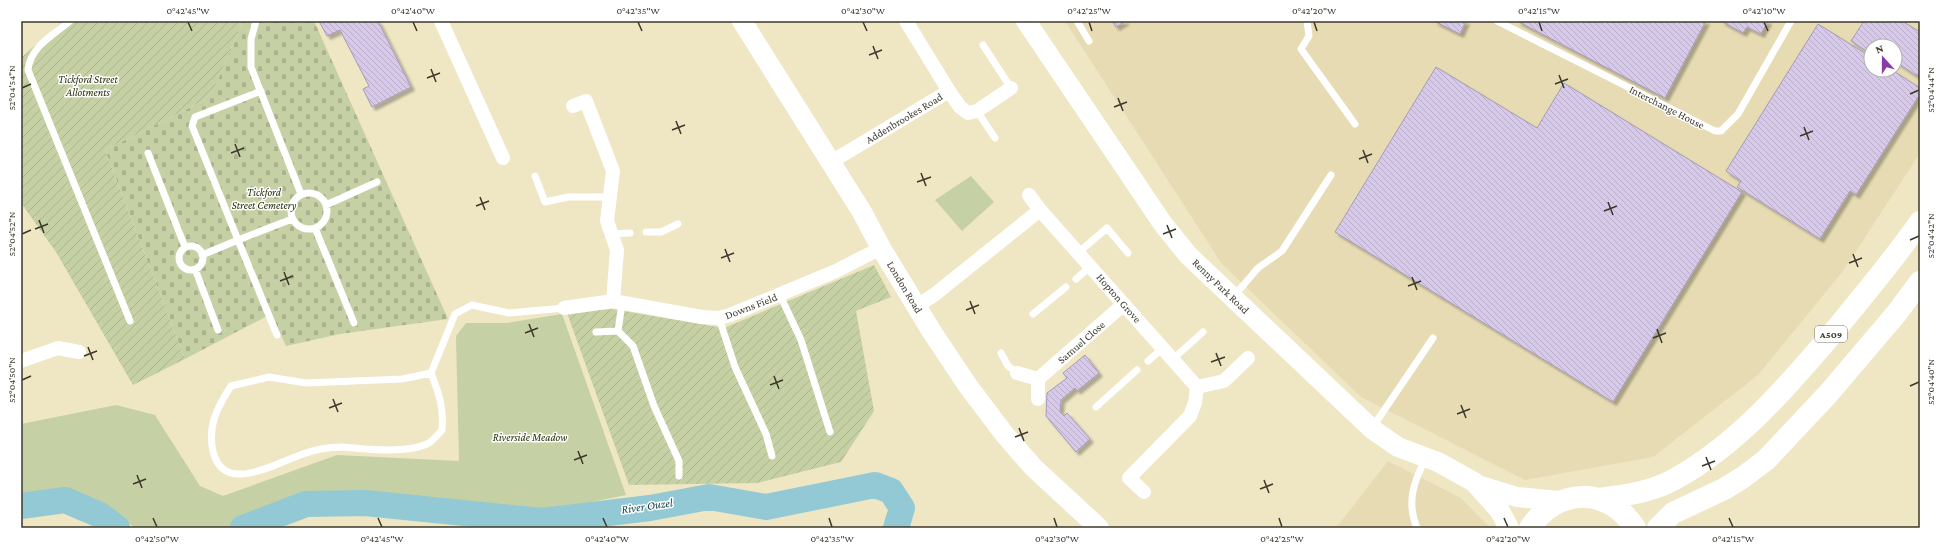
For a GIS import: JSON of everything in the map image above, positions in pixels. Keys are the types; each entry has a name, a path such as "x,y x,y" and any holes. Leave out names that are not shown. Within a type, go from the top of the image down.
{"highway":[{"name":"A509","path":"1600,500 1644,492 1658,487 1692,469 1734,438 1762,411 1803,367 1868,290 1920,222"},
{"path":"1658,528 1673,513 1724,489 1766,460 1828,394 1896,314 1920,282"},
{"path":"1530,528 1546,509 1559,501 1579,497 1600,500 1620,510 1635,528"}],"street":[{"path":"441,21 503,158"},
{"name":"London Road","path":"742,21 862,212 881,248 968,386 1020,452 1061,495 1099,528"},
{"name":"Addenbrookes Road","path":"831,162 949,91 907,21"},
{"name":"Renny Park Road","path":"1026,21 1163,224 1188,255 1372,429 1398,447 1453,469 1478,485 1517,497 1559,501"},
{"path":"949,91 960,107 968,113 977,111 1011,88"},
{"path":"573,106 586,101 613,171 607,221 617,250 618,302"},
{"name":"Hopton Grove","path":"1029,194 1040,210 1079,252 1197,387"},
{"path":"917,306 934,295 1040,210"},
{"name":"Downs Field","path":"564,308 618,302 702,317 719,318 780,295 836,271 881,248"},
{"name":"Samuel Close","path":"1038,379 1124,304"},
{"path":"21,361 58,348 79,352"},
{"path":"1144,492 1129,478 1190,416 1195,404 1197,387 1224,381 1248,358"},
{"path":"1017,373 1038,379 1038,399"},
{"name":"Renny Park Road","path":"1478,485 1500,511 1509,528"}],"lane":[{"path":"70,21 34,52 29,60 28,70 130,321"},
{"path":"256,21 251,39 251,67 301,194"},
{"path":"1077,21 1089,41"},
{"path":"1307,21 1309,36 1301,49 1355,124"},
{"name":"Interchange House","path":"1497,21 1715,131 1721,131 1738,114 1790,21"},
{"path":"983,45 1011,88"},
{"path":"261,91 195,117 192,126 277,335"},
{"path":"977,111 994,138"},
{"path":"148,153 185,247"},
{"path":"1232,298 1258,268 1282,251 1331,175"},
{"path":"535,176 545,202 568,197 609,197"},
{"path":"326,205 377,182"},
{"path":"313,193 319,196 326,205 327,210 324,221 315,228 304,228 299,226 292,219 292,204 301,194 313,193"},
{"path":"202,255 292,219"},
{"path":"646,232 661,232 678,224"},
{"path":"315,228 354,323"},
{"path":"1079,252 1107,228 1128,253"},
{"path":"612,234 630,233"},
{"path":"185,247 196,247 202,255 202,262 195,269 187,269 179,262 179,255 185,247"},
{"path":"1076,279 1091,266"},
{"path":"195,269 218,330"},
{"path":"1033,314 1066,287"},
{"path":"780,295 801,340 830,432"},
{"path":"618,302 618,331 633,346 654,406 679,461 679,476"},
{"path":"431,372 402,379 306,383 269,377 231,386 219,404 212,424 211,443 215,462 227,473 248,475 305,453 336,447 405,449 427,444 442,430 444,412 440,395 431,372 455,314 472,305 509,313 564,308"},
{"path":"719,318 735,367 766,434 772,456"},
{"path":"596,332 618,331"},
{"path":"1173,360 1203,332"},
{"path":"1372,429 1433,338"},
{"path":"1148,361 1163,348"},
{"path":"1001,353 1008,366 1017,373"},
{"path":"1096,407 1138,370"},
{"path":"1417,528 1411,507 1411,497 1413,485 1426,458"}],"shaded area":[{"path":"1065,21 1920,21 1920,153 1843,271 1758,375 1653,457 1525,480 1361,397 1222,264"},
{"path":"1388,461 1461,498 1490,528 1336,528"}],"green space":[{"name":"Tickford Street Allotments","path":"63,21 243,21 214,89 203,101 105,150 185,359 133,385 56,252 21,203 21,58"},
{"name":"Tickford Street Cemetery","path":"243,21 314,21 448,319 340,334 286,346 271,314 185,359 105,150 203,101 214,89"},
{"path":"971,176 994,202 962,231 935,200"},
{"path":"874,265 891,297 856,311 874,411 841,462 757,483 629,485 567,313 612,309 724,328"},
{"name":"Riverside Meadow","path":"562,314 626,495 547,511 465,501 313,494 246,518 230,528 136,528 83,495 21,495 21,424 116,405 155,415 200,486 223,496 337,455 459,461 456,336 466,323 507,323"}],"building":[{"path":"319,21 378,21 411,87 372,107 363,89 369,86 340,30 327,36"},
{"path":"1112,21 1126,21 1116,27"},
{"path":"1434,21 1466,21 1460,34"},
{"path":"1517,21 1706,21 1665,98"},
{"path":"1721,21 1768,21 1761,34 1747,27 1743,33"},
{"path":"1864,21 1902,21 1920,32 1920,71 1917,76 1903,67 1903,38 1863,38 1863,49 1851,41"},
{"path":"1818,24 1863,52 1863,78 1903,77 1920,88 1920,94 1856,195 1850,191 1820,239 1737,187 1741,181 1726,171"},
{"path":"1436,67 1537,128 1564,83 1742,192 1613,402 1335,232"},
{"path":"1085,355 1099,373 1077,391 1075,388 1061,400 1060,411 1064,416 1067,413 1090,439 1076,452 1046,416 1047,393 1067,378 1063,373"}],"waterway":[{"name":"River Ouzel","path":"243,528 306,504 365,503 542,521 650,508 709,497 766,507 875,485 891,491 902,508 896,528"},
{"name":"River Ouzel","path":"21,506 65,500 100,515 117,528"}]}
